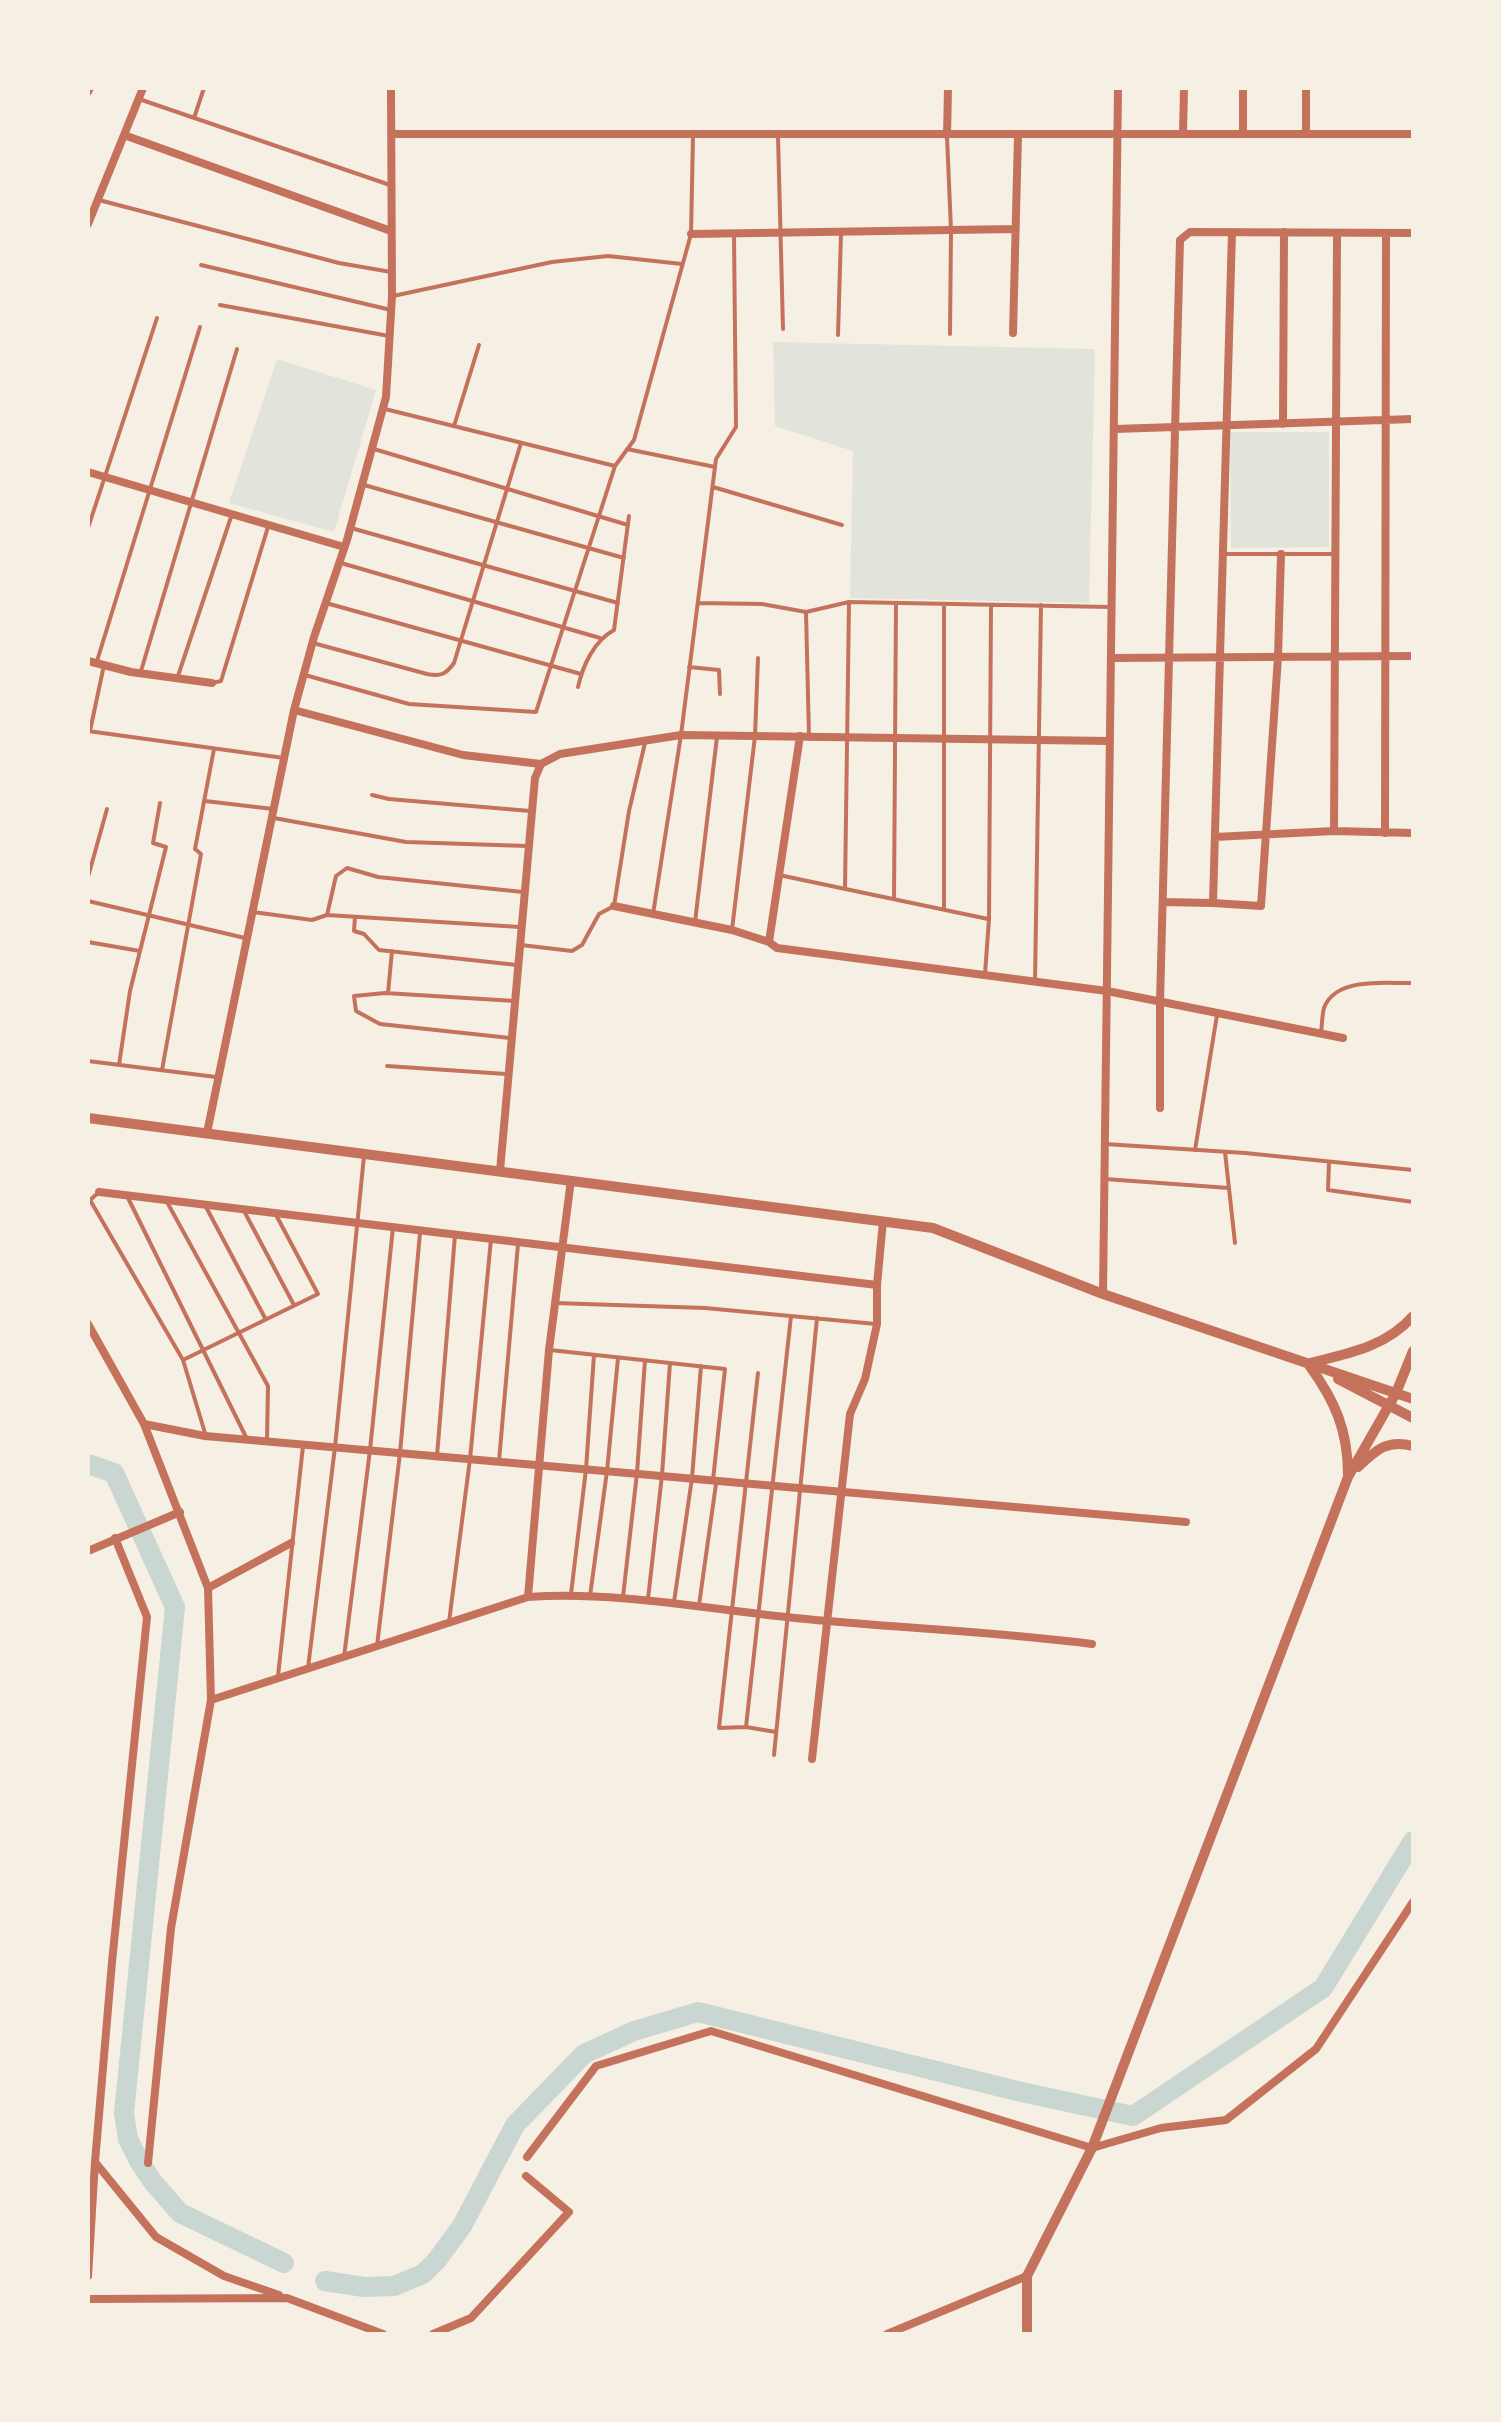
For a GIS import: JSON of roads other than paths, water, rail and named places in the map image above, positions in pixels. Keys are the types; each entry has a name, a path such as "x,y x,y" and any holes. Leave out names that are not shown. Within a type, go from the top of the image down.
{"street":[{"path":"88,224 143,88"},
{"path":"207,1133 294,710 351,528 383,408 392,296 391,88"},
{"path":"947,135 948,88"},
{"path":"1103,1294 1118,88"},
{"path":"1183,134 1184,88"},
{"path":"1243,88 1243,134"},
{"path":"1306,88 1306,134"},
{"path":"391,134 1413,134"},
{"path":"124,135 391,231"},
{"path":"1013,333 1018,135"},
{"path":"691,234 1015,229"},
{"path":"1160,1108 1160,1002 1180,240 1190,232 1413,233"},
{"path":"1213,903 1232,232"},
{"path":"1283,424 1284,232"},
{"path":"1334,831 1337,233"},
{"path":"1385,833 1386,233"},
{"path":"1115,429 1413,419"},
{"path":"88,472 344,547"},
{"path":"1163,902 1261,906 1278,657 1281,554"},
{"path":"1112,658 1413,656"},
{"path":"96,663 212,683"},
{"path":"294,710 463,755 541,764 560,754 681,735 1110,741"},
{"path":"769,942 805,736"},
{"path":"500,1171 535,778 541,764"},
{"path":"1215,837 1334,831 1413,833"},
{"path":"614,906 732,930 769,942 777,948 1107,991 1343,1038"},
{"path":"88,1118 933,1228 1103,1294 1413,1399"},
{"path":"528,1597 549,1350 571,1180"},
{"path":"99,1192 877,1285"},
{"path":"812,1759 850,1414 865,1379 877,1324 883,1221"},
{"path":"1308,1363 1368,1347 1387,1338 1413,1316"},
{"path":"88,1324 144,1424 208,1588 211,1700 171,1928 148,2163"},
{"path":"1027,2334 1027,2276 1092,2148 1348,1477 1396,1393 1413,1351"},
{"path":"1308,1363 1413,1418"},
{"path":"1308,1363 1325,1387 1339,1416 1348,1447 1348,1477"},
{"path":"144,1424 205,1436 1186,1522"},
{"path":"1348,1477 1376,1449 1387,1444 1413,1446"},
{"path":"88,1551 180,1512"},
{"path":"88,2276 95,2162 147,1617 115,1538"},
{"path":"208,1588 291,1543"},
{"path":"211,1700 528,1597 571,1594 825,1621 1009,1633 1092,1644"},
{"path":"527,2157 596,2066 711,2031 1092,2148 1161,2128 1226,2120 1316,2049 1413,1902"},
{"path":"95,2162 156,2237 224,2276 383,2334"},
{"path":"433,2334 471,2318 569,2212 526,2176"},
{"path":"887,2334 1027,2276"},
{"path":"88,2299 287,2298"}],"lane":[{"path":"194,118 204,88"},
{"path":"139,99 391,186"},
{"path":"947,135 951,230 950,334"},
{"path":"304,675 409,704 536,712 615,466 634,440 691,234 693,136"},
{"path":"778,136 783,329"},
{"path":"98,199 339,263 391,272"},
{"path":"838,335 841,231"},
{"path":"653,914 681,735 716,459 736,427 734,233"},
{"path":"392,296 552,262 608,256 682,264"},
{"path":"201,265 391,310"},
{"path":"220,305 389,336"},
{"path":"88,528 157,318"},
{"path":"200,327 96,663 89,731 284,758"},
{"path":"454,426 479,345"},
{"path":"140,673 237,349"},
{"path":"383,408 615,466"},
{"path":"313,643 437,676 449,669 521,443"},
{"path":"372,449 628,525"},
{"path":"627,449 715,467"},
{"path":"363,484 624,558"},
{"path":"713,487 842,525"},
{"path":"177,679 232,514"},
{"path":"578,687 581,674 600,638 614,630 629,516"},
{"path":"212,683 221,681 269,525"},
{"path":"351,528 618,603"},
{"path":"1223,554 1335,554"},
{"path":"339,563 600,638"},
{"path":"698,603 762,604 806,612 849,602 1112,607"},
{"path":"845,889 849,602"},
{"path":"326,603 581,674"},
{"path":"894,899 896,603"},
{"path":"944,604 944,909"},
{"path":"985,975 989,919 991,605"},
{"path":"1035,982 1041,605"},
{"path":"805,736 806,612"},
{"path":"732,930 755,736 758,658"},
{"path":"689,667 719,670 720,694"},
{"path":"695,922 718,735"},
{"path":"521,945 572,951 582,945 599,914 614,906 629,811 645,740"},
{"path":"162,1070 201,854 195,849 214,749"},
{"path":"372,795 533,811"},
{"path":"205,801 406,842 529,846"},
{"path":"119,1065 130,991 166,847 153,843 160,803"},
{"path":"88,877 107,809"},
{"path":"88,848 96,850"},
{"path":"327,915 336,876 347,868 378,877 525,892"},
{"path":"779,875 989,919"},
{"path":"88,901 247,938"},
{"path":"253,912 312,920 327,915 522,927"},
{"path":"355,917 354,931 364,934 379,950 518,965"},
{"path":"88,942 140,951"},
{"path":"388,993 392,951"},
{"path":"1321,1033 1325,1006 1333,996 1350,985 1413,983"},
{"path":"512,1038 380,1024 356,1011 354,996 388,993 515,1001"},
{"path":"1195,1150 1218,1013"},
{"path":"88,1061 219,1077"},
{"path":"387,1066 509,1074"},
{"path":"1105,1144 1413,1170"},
{"path":"1225,1152 1235,1243"},
{"path":"308,1668 335,1447 364,1154"},
{"path":"1329,1162 1328,1190 1413,1202"},
{"path":"1105,1179 1229,1188"},
{"path":"99,1192 90,1200 183,1360 205,1436"},
{"path":"127,1195 247,1439"},
{"path":"165,1200 268,1386 267,1441"},
{"path":"205,1205 265,1318"},
{"path":"243,1209 294,1305"},
{"path":"183,1360 318,1294 275,1213"},
{"path":"344,1657 393,1227"},
{"path":"377,1646 400,1453 421,1230"},
{"path":"437,1456 455,1235"},
{"path":"449,1622 470,1459 491,1239"},
{"path":"499,1461 518,1242"},
{"path":"555,1303 705,1308 877,1324"},
{"path":"746,1727 791,1316"},
{"path":"774,1755 817,1318"},
{"path":"549,1350 725,1369 713,1480 716,1484 699,1608"},
{"path":"571,1594 586,1469 594,1355"},
{"path":"590,1596 618,1358"},
{"path":"622,1600 637,1473 645,1360"},
{"path":"647,1602 662,1475 670,1363"},
{"path":"674,1605 692,1478 701,1366"},
{"path":"758,1373 719,1728 746,1727 777,1732"},
{"path":"278,1678 303,1444"}],"waterway":[{"path":"88,1464 114,1473 175,1607 124,2113 128,2139 153,2182 180,2213 284,2263"},
{"path":"325,2281 364,2287 394,2286 423,2274 462,2226 515,2125 584,2054 634,2031 698,2012 1017,2091 1133,2116 1323,1988 1413,1841"}]}
